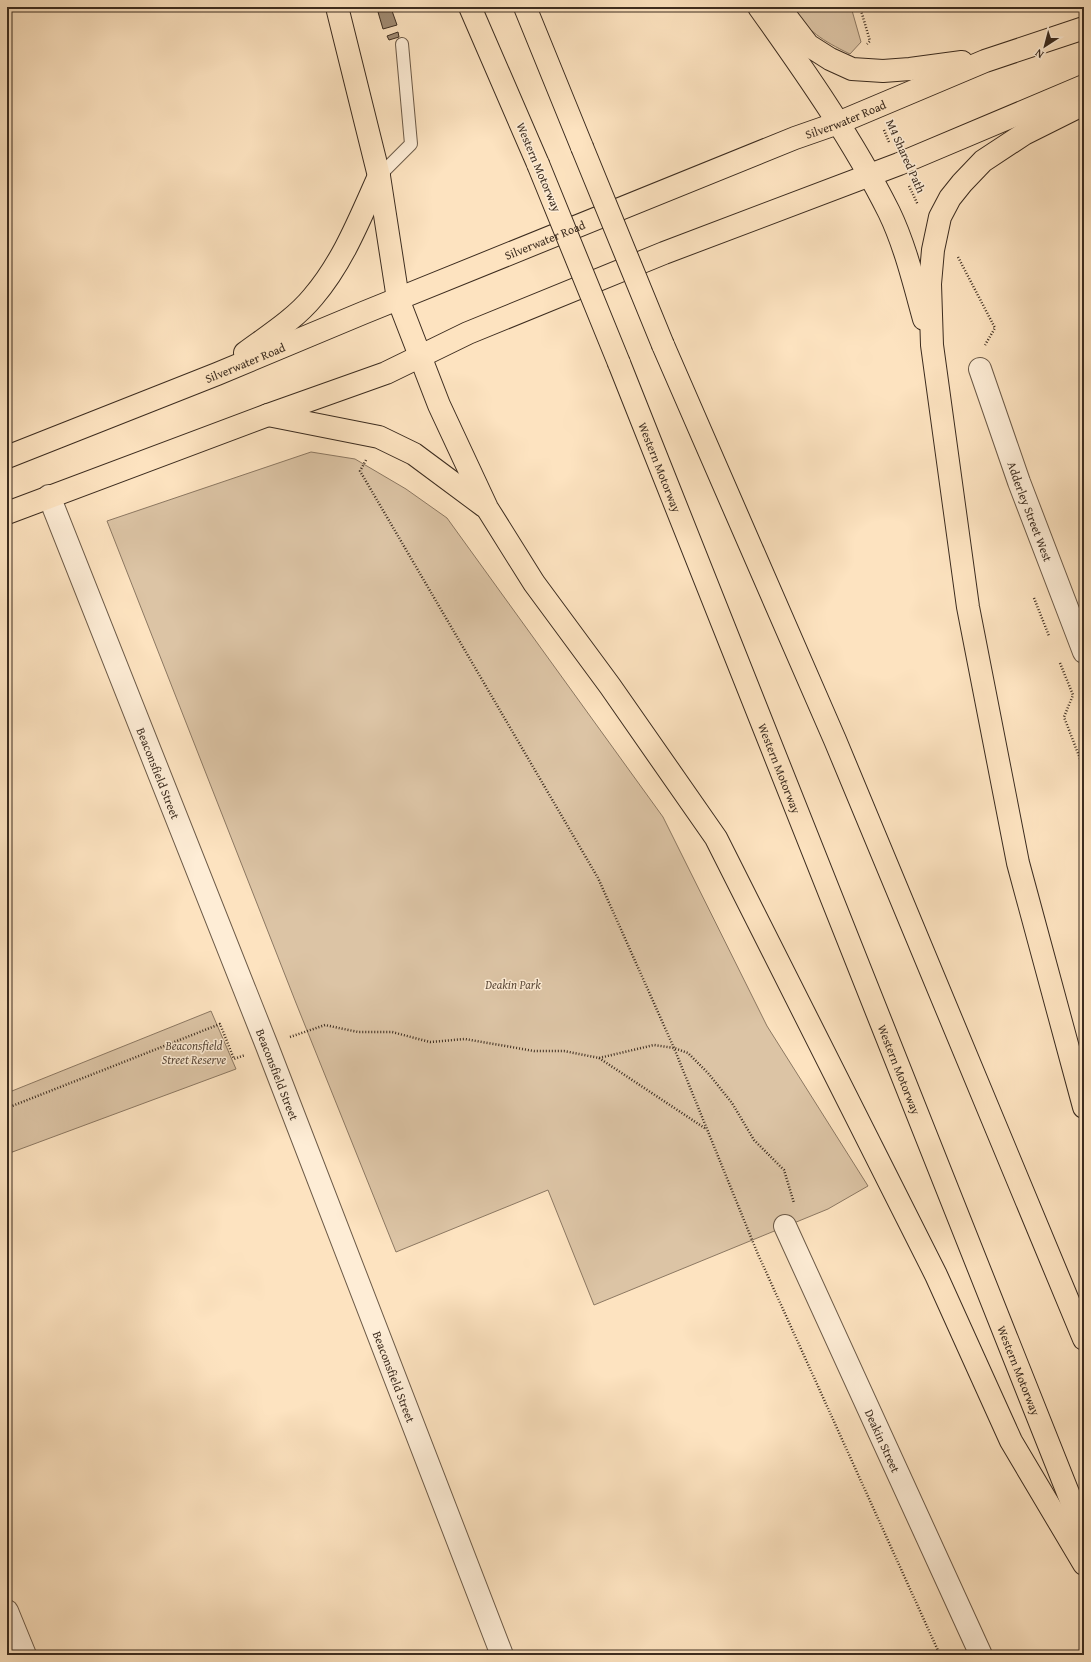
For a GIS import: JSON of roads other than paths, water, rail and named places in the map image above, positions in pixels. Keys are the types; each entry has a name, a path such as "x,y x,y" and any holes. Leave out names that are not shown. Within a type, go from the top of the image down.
{"highway":[{"path":"337,7 379,176 398,299 439,405 486,508 534,583 610,686 716,838 936,1274 1011,1441 1084,1564"},
{"name":"Western Motorway","path":"470,7 538,164 619,363 1084,1533"},
{"path":"525,7 664,345 835,740 1084,1339"},
{"path":"759,7 819,92 890,213 906,257 932,345"},
{"path":"779,7 808,45 830,59 852,69 883,71 917,68 966,61 1050,41"},
{"name":"Silverwater Road","path":"7,458 795,138 838,123 985,61 1050,41 1084,28"},
{"path":"7,513 268,415 386,373 468,333 657,256 899,164 1084,86"},
{"path":"1084,104 1024,134 983,161 950,198 940,217 933,250 930,284 932,345 968,607 1018,863 1084,1107"},
{"path":"217,374 283,325 312,298 334,269 379,176"},
{"path":"268,415 379,437 414,454 486,508"}],"street":[{"name":"Adderley Street West","path":"980,369 1019,482 1084,652"},
{"name":"Beaconsfield Street","path":"49,496 264,1038 502,1655"},
{"name":"Deakin Street","path":"785,1226 981,1655"},
{"path":"7,1610 24,1655"}],"lane":[{"path":"379,176 411,144 402,44"}],"park label":[{"name":"Deakin Park","path":"513,984"},
{"name":"Beaconsfield Street Reserve","path":"194,1052"}]}
